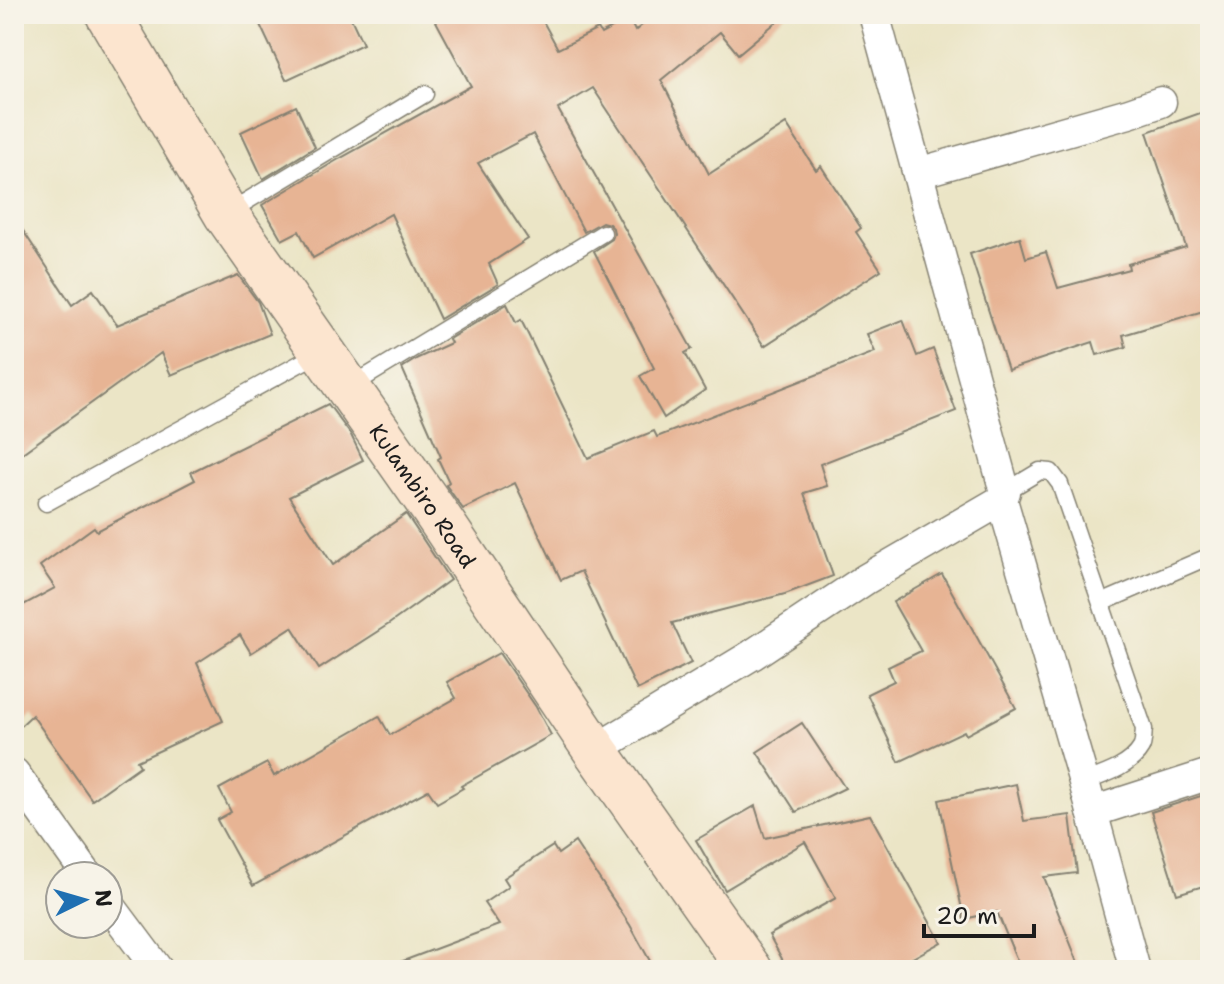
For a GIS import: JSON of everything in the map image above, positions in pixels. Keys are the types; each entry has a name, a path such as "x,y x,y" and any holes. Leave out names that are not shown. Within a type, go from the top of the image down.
{"street":[{"name":"Kulambiro Road","path":"108,14 226,214 349,387 595,750 750,970"},
{"path":"874,14 1003,496 1135,970"},
{"path":"918,173 1161,102"},
{"path":"595,750 1003,496"},
{"path":"14,773 77,860"},
{"path":"1092,812 1210,774"},
{"path":"124,924 158,970"}],"lane":[{"path":"226,214 425,94"},
{"path":"349,387 603,233"},
{"path":"46,503 322,351"},
{"path":"1003,496 1040,471 1051,472 1060,484 1144,729 1142,747 1131,759 1111,772 1084,782"},
{"path":"1101,603 1210,556"}],"building":[{"path":"255,14 349,14 363,44 286,80"},
{"path":"432,14 539,14 558,49 598,29 601,34 629,19 635,31 655,14 786,14 738,54 720,32 661,80 709,174 786,124 816,170 821,166 861,228 856,232 881,270 764,346 593,88 558,109 692,349 685,353 705,390 664,418 640,376 654,368 594,251 612,239 613,228 602,222 584,232 533,134 478,163 528,239 489,264 498,284 440,319 391,214 313,258 299,231 282,240 262,205 471,86"},
{"path":"296,106 315,147 263,179 241,132"},
{"path":"1203,112 1210,132 1210,309 1123,335 1126,347 1097,355 1093,342 1008,370 970,254 1020,237 1026,258 1046,252 1058,288 1129,269 1128,264 1186,247 1147,132"},
{"path":"14,217 72,305 93,290 117,325 238,275 258,302 270,334 171,375 161,353 14,459"},
{"path":"507,304 516,323 521,320 588,458 654,431 657,437 875,352 867,334 903,320 917,356 933,349 956,411 820,464 827,486 804,493 833,576 785,594 672,623 691,663 637,690 581,571 561,580 515,483 463,509 446,485 449,482 438,459 441,457 402,368 451,343 449,339"},
{"path":"328,404 351,435 363,460 289,497 333,565 406,514 450,580 319,669 292,627 251,653 240,635 197,663 223,721 137,761 140,766 92,800 32,715 14,732 14,610 55,588 40,566 94,527 97,531 195,480 191,472"},
{"path":"942,574 1016,708 966,735 964,731 899,762 867,694 894,681 888,667 921,651 893,602"},
{"path":"499,653 551,735 437,803 428,790 253,886 217,820 231,812 219,789 267,763 274,776 379,716 390,735 456,698 447,682"},
{"path":"802,723 845,788 796,812 757,752"},
{"path":"1016,784 1024,821 1070,815 1077,873 1044,877 1081,970 1021,970 997,912 964,919 939,800"},
{"path":"1210,793 1210,884 1177,894 1151,812"},
{"path":"755,806 765,838 870,815 941,942 891,970 788,970 769,935 836,898 805,842 725,890 696,840"},
{"path":"575,842 630,925 655,970 387,970 387,967 499,925 484,903 509,886 504,878 553,846 558,854"}]}
